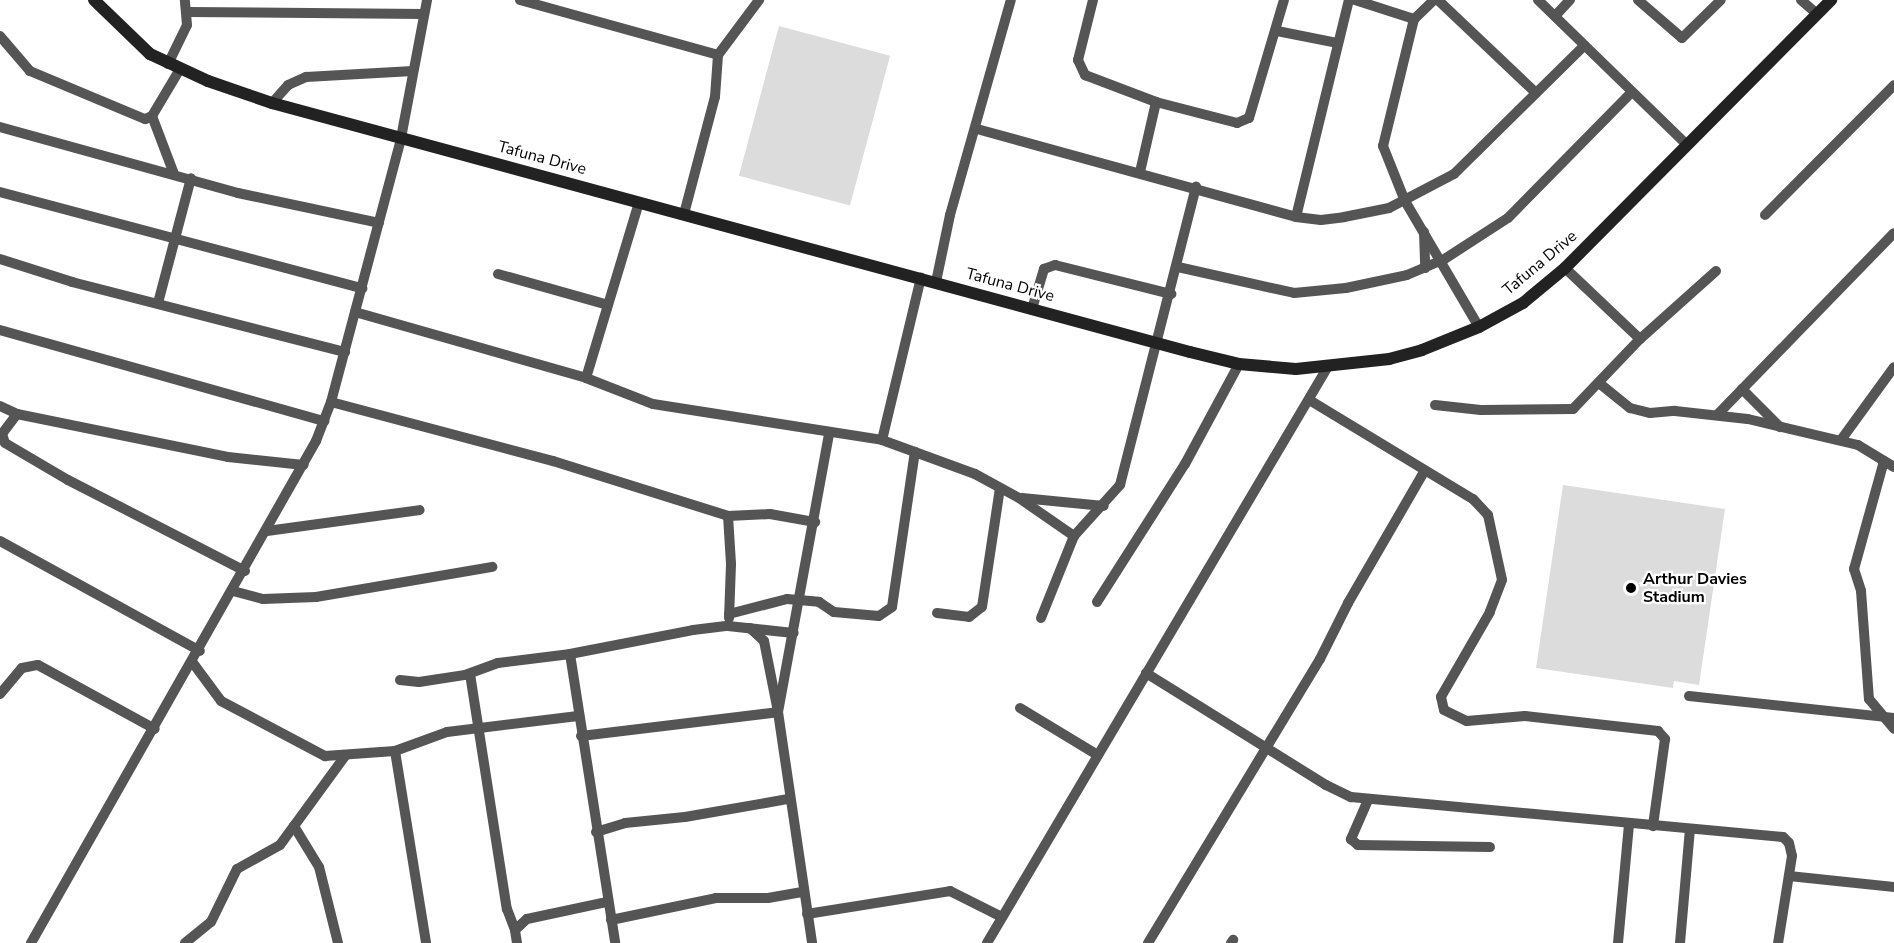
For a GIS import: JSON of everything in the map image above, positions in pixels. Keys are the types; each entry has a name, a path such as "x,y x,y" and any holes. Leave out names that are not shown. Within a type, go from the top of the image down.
{"main road":[{"name":"Tafuna Drive","path":"94,0 138,45 174,66 272,103 1239,364 1327,368 1422,350 1479,327 1523,303 1565,268 1831,0"}],"street":[{"path":"0,36 30,71 145,120 152,116 174,66 187,26 188,12 184,0"},
{"path":"31,943 245,571 304,465 324,421 345,351 401,138 427,0"},
{"path":"520,0 718,55"},
{"path":"684,214 715,97 718,55 759,0"},
{"path":"936,282 950,215 977,129 1011,0"},
{"path":"1093,0 1078,60 1079,68 1085,75 1156,102 1244,122 1277,31 1284,0"},
{"path":"1296,217 1349,0"},
{"path":"1355,0 1414,19"},
{"path":"1479,327 1459,297 1443,260 1405,201 1383,146 1414,19 1436,0 1536,93"},
{"path":"1539,0 1631,93 1688,146"},
{"path":"1555,16 1570,0"},
{"path":"1638,0 1682,38 1721,0"},
{"path":"1801,0 1817,14"},
{"path":"188,12 424,14"},
{"path":"1277,31 1337,43"},
{"path":"977,129 1140,172 1296,217 1321,220 1344,217 1405,201 1470,162 1584,46"},
{"path":"272,103 288,85 306,77 413,71"},
{"path":"1764,215 1894,85"},
{"path":"1178,267 1294,293 1388,281 1425,267 1443,260 1527,202 1631,93"},
{"path":"1140,172 1156,102"},
{"path":"152,116 174,174"},
{"path":"0,127 74,150 190,178 238,193 379,223"},
{"path":"158,303 190,178"},
{"path":"1041,618 1074,536 1104,506 1120,485 1178,267 1196,188"},
{"path":"0,192 175,241 362,288"},
{"path":"586,378 639,203"},
{"path":"1423,229 1425,267"},
{"path":"1718,414 1894,233"},
{"path":"0,259 158,303 345,351"},
{"path":"1032,309 1044,269 1055,265 1171,294"},
{"path":"1565,268 1640,339"},
{"path":"1435,405 1481,410 1573,409 1640,339 1716,271"},
{"path":"498,274 608,305"},
{"path":"882,440 921,278"},
{"path":"355,312 586,378 652,404 829,434 882,440 1000,488 1019,498 1074,536"},
{"path":"0,330 324,421"},
{"path":"1096,602 1185,464 1239,364"},
{"path":"1841,440 1894,367"},
{"path":"987,943 1096,754 1311,401 1327,368"},
{"path":"1599,383 1630,408 1650,413 1718,414 1841,440 1865,448 1894,467"},
{"path":"1742,389 1782,429"},
{"path":"1311,401 1484,508 1492,524 1504,573 1490,612 1441,697 1444,710 1467,721 1525,716 1658,731 1665,739 1653,826"},
{"path":"331,402 553,461 728,516 770,513 815,522"},
{"path":"0,406 17,414 228,457 304,465"},
{"path":"17,414 2,434 5,443 68,480 245,571"},
{"path":"778,712 794,633 797,600 815,522 829,434"},
{"path":"729,614 769,601 819,602 834,612 879,616 892,607 915,452"},
{"path":"1884,461 1854,569 1861,591 1869,699 1890,719 1894,729"},
{"path":"1148,943 1268,747 1424,472"},
{"path":"937,613 969,616 982,608 1000,488"},
{"path":"1019,498 1104,506"},
{"path":"267,531 420,510"},
{"path":"728,516 731,564 728,627"},
{"path":"0,541 200,651"},
{"path":"233,591 263,599 315,597 492,567"},
{"path":"400,680 419,682 470,674 498,663 570,654 630,640 728,627 794,633"},
{"path":"750,628 764,641 778,712 788,799 812,943"},
{"path":"570,654 615,943"},
{"path":"193,663 221,701 325,756 345,756 367,751 395,751 433,736 481,726 578,716"},
{"path":"0,694 22,668 38,665 155,729"},
{"path":"1146,673 1336,791 1368,800 1786,839 1792,848 1778,943"},
{"path":"470,674 481,726 507,909 518,943"},
{"path":"1689,696 1890,719"},
{"path":"1020,708 1096,754"},
{"path":"581,736 778,712"},
{"path":"395,751 426,943"},
{"path":"185,943 215,917 237,869 280,845 345,756"},
{"path":"596,832 625,823 685,818 788,799"},
{"path":"1368,800 1351,839 1358,845 1490,847"},
{"path":"1618,943 1629,824"},
{"path":"294,826 319,867 338,943"},
{"path":"1680,943 1690,829"},
{"path":"1789,876 1894,887"},
{"path":"807,914 950,891 1002,917"},
{"path":"611,920 716,898 768,897 803,892"},
{"path":"515,930 527,919 607,902"}],"shaded area":[{"path":"779,26 890,56 850,205 739,176"},
{"name":"Arthur Davies Stadium","path":"1563,485 1725,509 1699,685 1674,681 1673,688 1536,668"}],"place":[{"name":"Arthur Davies Stadium","path":"1631,588"}]}
